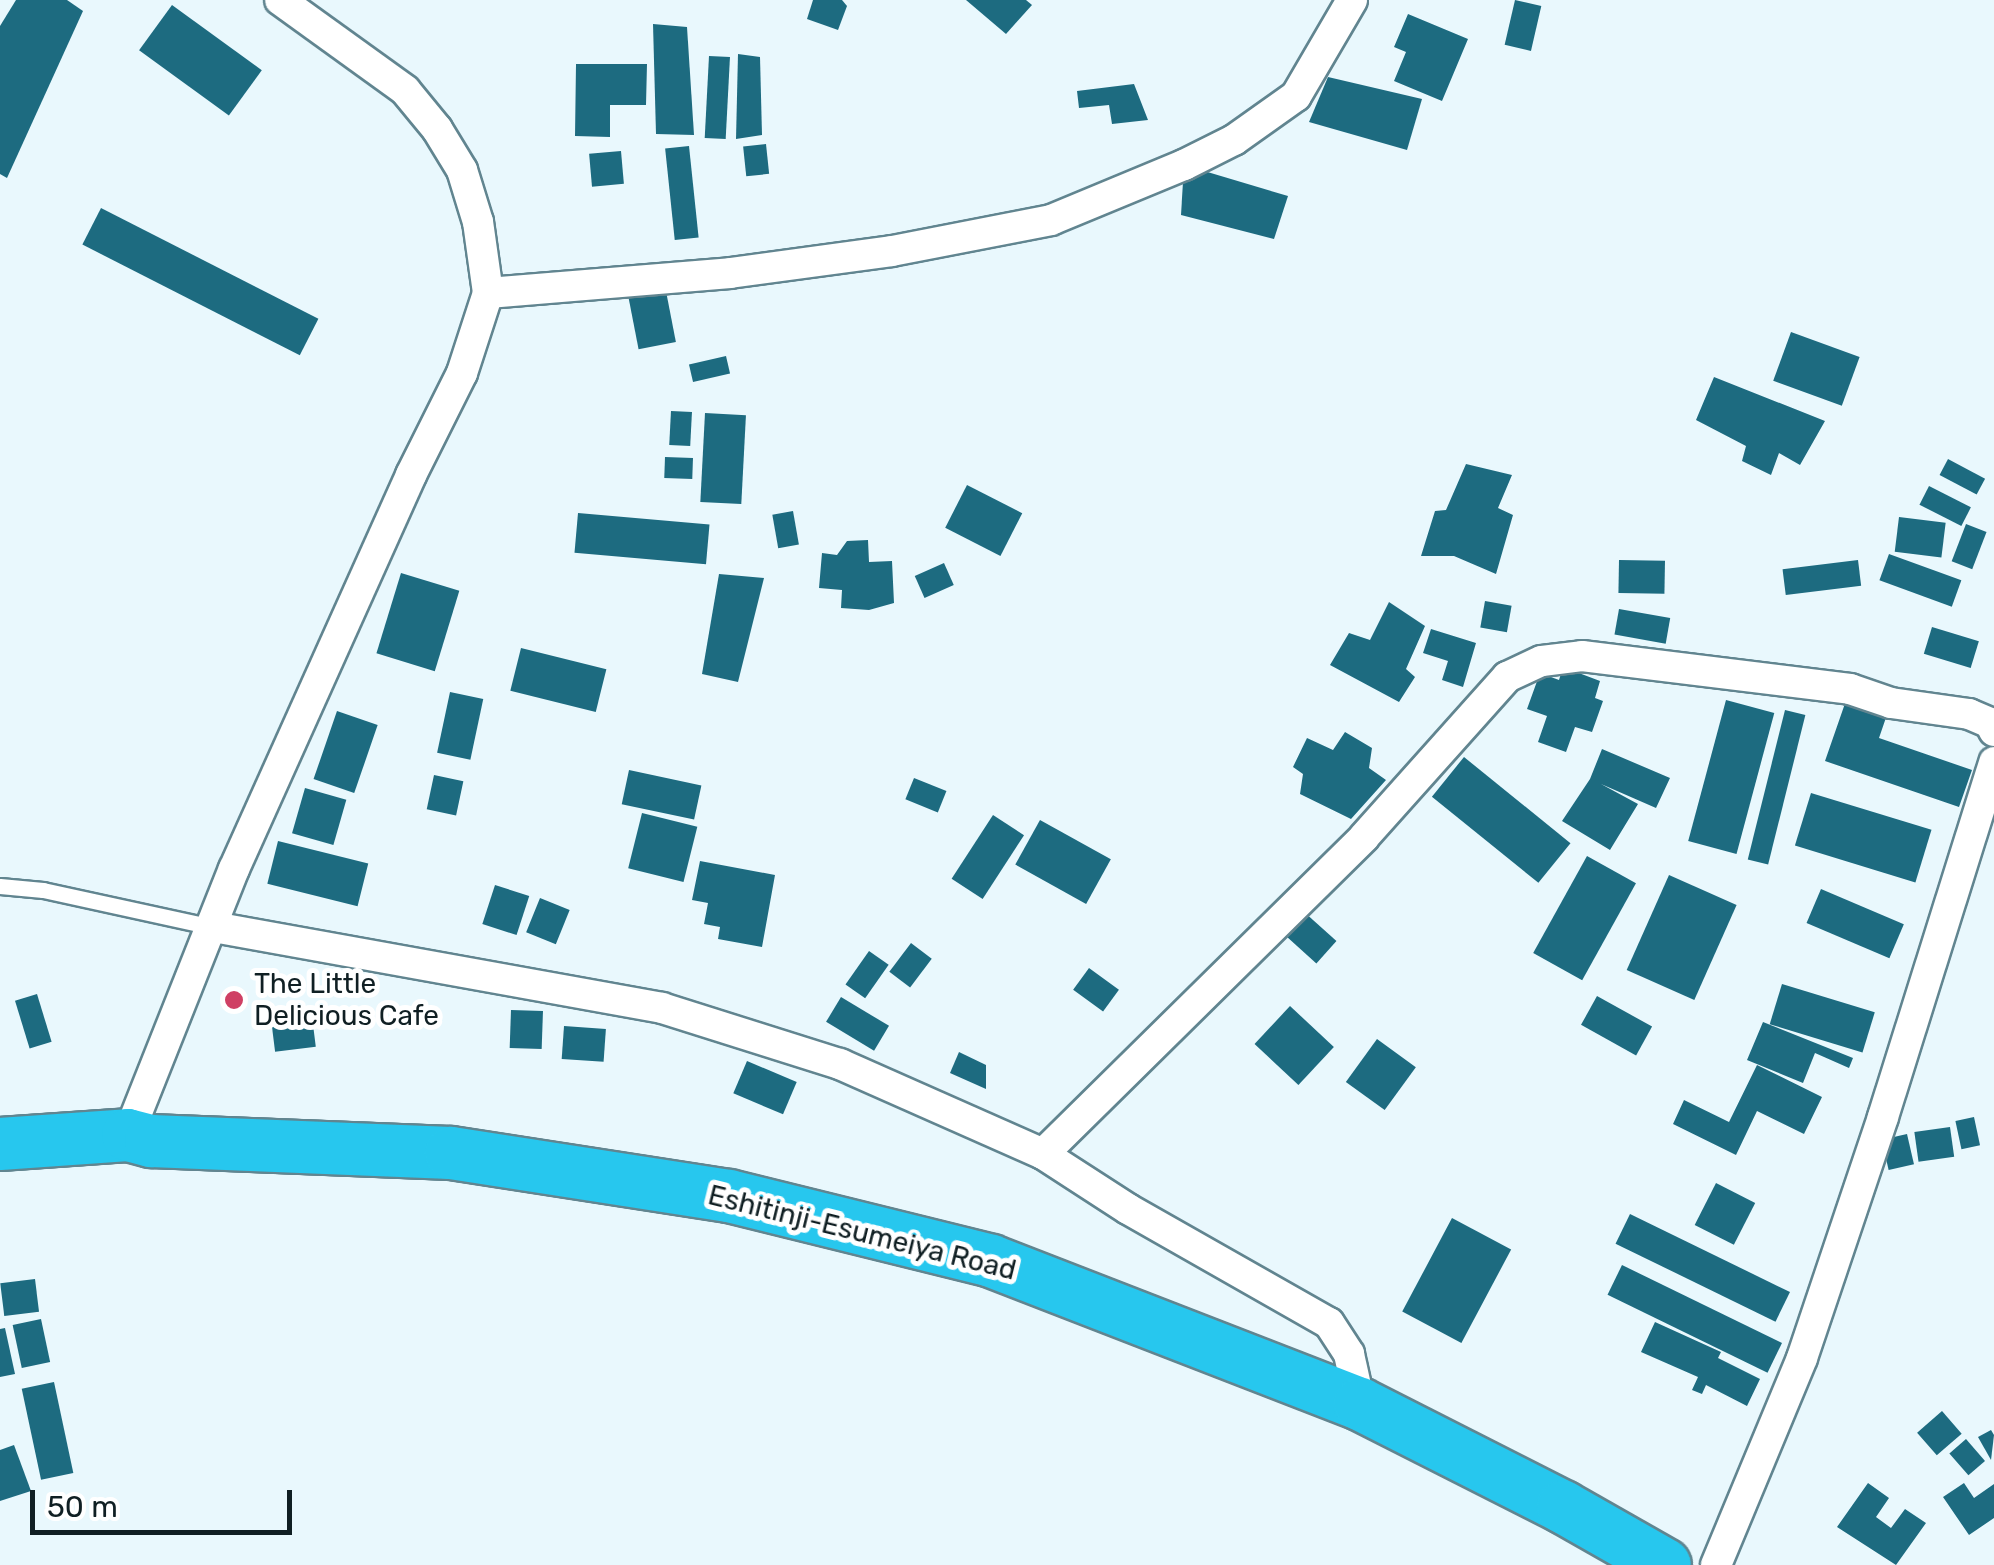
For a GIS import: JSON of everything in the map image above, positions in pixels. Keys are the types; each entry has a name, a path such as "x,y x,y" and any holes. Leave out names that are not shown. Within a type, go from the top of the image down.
{"highway":[{"name":"Eshitinji-Esumeiya Road","path":"0,1144 128,1135 151,1141 452,1154 729,1196 991,1261 1360,1404 1563,1507 1664,1565"}],"street":[{"path":"128,1135 234,869 386,528 462,373 488,292 478,222 462,170 437,129 404,90 280,0"},
{"path":"488,292 730,273 892,251 1052,220 1234,140 1296,96 1352,0"},
{"path":"1043,1154 1364,838 1507,677 1542,661 1582,656 1850,689 1890,703 1968,714 1990,723 1994,731"},
{"path":"1716,1565 1802,1358 1889,1098 1994,762"},
{"path":"212,927 662,1008 840,1064 1043,1154 1128,1209 1329,1323 1349,1354 1360,1404"}],"lane":[{"path":"0,886 43,890 212,927"}],"building":[{"path":"16,0 67,0 83,11 7,178 0,174 0,26"},
{"path":"813,0 842,0 847,6 838,30 807,19"},
{"path":"966,0 1026,0 1032,5 1006,34"},
{"path":"1515,0 1541,6 1531,51 1505,45"},
{"path":"172,5 262,70 229,116 139,50"},
{"path":"1408,14 1468,39 1442,101 1394,81 1406,52 1394,47"},
{"path":"653,24 687,27 694,135 656,134"},
{"path":"738,54 760,57 762,135 736,139"},
{"path":"709,56 730,57 726,139 705,138"},
{"path":"576,64 647,64 646,105 610,105 610,137 575,136"},
{"path":"1328,77 1422,99 1407,150 1309,122"},
{"path":"1134,84 1148,120 1112,124 1109,105 1079,108 1077,91"},
{"path":"766,144 769,174 746,176 743,146"},
{"path":"689,146 699,237 675,240 665,149"},
{"path":"621,151 624,184 592,187 589,154"},
{"path":"1184,165 1288,196 1274,239 1181,215"},
{"path":"101,208 318,319 300,355 82,245"},
{"path":"665,286 676,342 639,349 628,293"},
{"path":"1791,332 1860,357 1842,406 1773,381"},
{"path":"726,356 730,374 693,382 689,365"},
{"path":"1714,377 1825,421 1800,465 1779,453 1771,475 1742,461 1746,446 1696,420"},
{"path":"671,411 692,412 690,446 669,445"},
{"path":"705,413 746,415 741,504 700,502"},
{"path":"665,457 693,458 692,479 664,478"},
{"path":"1948,459 1985,479 1977,495 1940,475"},
{"path":"1466,464 1512,475 1498,508 1513,515 1496,574 1454,556 1421,556 1435,511 1446,510"},
{"path":"967,485 1022,513 1000,556 945,528"},
{"path":"1929,486 1971,507 1961,526 1919,505"},
{"path":"793,511 799,544 778,548 772,515"},
{"path":"578,513 709,525 706,564 575,553"},
{"path":"1899,517 1946,523 1941,557 1895,552"},
{"path":"1966,524 1987,532 1972,569 1952,561"},
{"path":"868,540 869,562 892,561 894,603 869,610 841,608 842,590 819,588 822,553 837,555 847,541"},
{"path":"1889,554 1961,580 1952,607 1879,580"},
{"path":"1619,560 1665,561 1664,594 1618,593"},
{"path":"1858,560 1861,586 1786,595 1783,569"},
{"path":"944,563 954,585 925,598 915,576"},
{"path":"401,573 459,591 435,671 376,653"},
{"path":"719,574 764,578 738,682 702,674"},
{"path":"1485,601 1512,606 1507,632 1480,628"},
{"path":"1389,602 1425,626 1406,669 1415,677 1399,702 1330,665 1349,633 1370,640"},
{"path":"1619,609 1670,618 1666,644 1614,635"},
{"path":"1932,627 1979,641 1971,668 1924,654"},
{"path":"1431,629 1476,643 1463,687 1442,680 1448,661 1423,653"},
{"path":"521,648 606,669 596,712 510,691"},
{"path":"1563,667 1600,681 1595,698 1603,701 1592,732 1575,727 1566,752 1538,742 1547,716 1527,709 1540,673 1559,680"},
{"path":"1850,689 1891,703 1879,738 1972,770 1959,807 1825,761"},
{"path":"450,692 483,699 470,760 437,753"},
{"path":"1726,700 1774,713 1737,854 1688,841"},
{"path":"1785,710 1805,715 1768,865 1748,859"},
{"path":"337,711 378,725 354,793 314,779"},
{"path":"1345,732 1372,748 1369,768 1386,780 1351,819 1300,794 1303,774 1293,767 1307,738 1333,750"},
{"path":"1602,749 1670,778 1656,808 1601,784 1638,804 1610,850 1562,821 1590,779"},
{"path":"1464,757 1570,843 1538,883 1432,797"},
{"path":"629,770 701,785 694,820 622,804"},
{"path":"434,775 463,781 456,815 427,809"},
{"path":"914,778 946,791 938,812 905,799"},
{"path":"305,788 346,800 333,845 292,833"},
{"path":"1811,793 1931,830 1915,882 1795,846"},
{"path":"642,813 697,827 684,882 628,868"},
{"path":"993,815 1024,835 983,899 952,879"},
{"path":"1040,820 1111,859 1086,904 1015,865"},
{"path":"278,841 368,863 358,906 267,884"},
{"path":"1587,856 1636,883 1582,980 1533,953"},
{"path":"700,861 775,875 762,947 718,939 720,927 704,924 708,903 692,900"},
{"path":"1669,875 1737,905 1694,1000 1627,970"},
{"path":"495,885 529,896 517,935 482,924"},
{"path":"1821,889 1904,924 1889,958 1807,923"},
{"path":"540,898 570,910 556,944 526,932"},
{"path":"1303,911 1336,941 1316,963 1283,933"},
{"path":"911,943 932,959 910,987 889,972"},
{"path":"869,951 889,965 865,998 845,985"},
{"path":"1089,968 1119,990 1103,1012 1073,990"},
{"path":"1782,984 1875,1012 1862,1053 1770,1024"},
{"path":"37,994 52,1042 30,1049 15,1001"},
{"path":"1597,996 1652,1027 1636,1055 1581,1025"},
{"path":"841,997 889,1026 874,1051 826,1022"},
{"path":"1290,1006 1334,1047 1298,1085 1255,1044"},
{"path":"511,1010 543,1011 542,1049 510,1048"},
{"path":"312,1016 316,1047 275,1052 271,1021"},
{"path":"1763,1022 1853,1058 1849,1068 1815,1053 1803,1083 1747,1060"},
{"path":"564,1026 606,1029 604,1062 562,1059"},
{"path":"1377,1039 1416,1067 1385,1110 1346,1082"},
{"path":"959,1052 986,1065 986,1089 950,1073"},
{"path":"747,1061 797,1082 783,1114 733,1093"},
{"path":"1757,1065 1822,1097 1804,1134 1757,1111 1736,1155 1673,1124 1684,1100 1729,1122"},
{"path":"1974,1117 1980,1145 1961,1149 1955,1121"},
{"path":"1950,1127 1954,1157 1919,1162 1914,1132"},
{"path":"1907,1134 1914,1164 1889,1170 1882,1140"},
{"path":"1716,1183 1755,1203 1734,1245 1695,1225"},
{"path":"1630,1214 1790,1292 1776,1322 1616,1244"},
{"path":"1452,1218 1511,1249 1461,1343 1402,1312"},
{"path":"1622,1265 1782,1343 1768,1373 1608,1295"},
{"path":"35,1279 39,1312 4,1316 0,1283"},
{"path":"41,1319 50,1362 22,1368 13,1325"},
{"path":"1655,1322 1721,1352 1718,1358 1760,1379 1747,1406 1706,1385 1702,1394 1692,1390 1698,1377 1641,1352"},
{"path":"5,1328 15,1374 0,1377 0,1329"},
{"path":"54,1382 73,1473 41,1480 22,1389"},
{"path":"1942,1411 1962,1434 1937,1455 1917,1433"},
{"path":"1991,1430 1994,1435 1991,1460 1978,1437"},
{"path":"1966,1439 1985,1461 1968,1475 1949,1453"},
{"path":"14,1445 31,1491 0,1501 0,1450"},
{"path":"1868,1483 1889,1498 1876,1517 1891,1528 1905,1509 1926,1523 1896,1565 1837,1527"},
{"path":"1964,1483 1974,1498 1994,1484 1994,1518 1969,1535 1943,1497"}],"place":[{"name":"The Little Delicious Cafe","path":"234,1000"}]}
